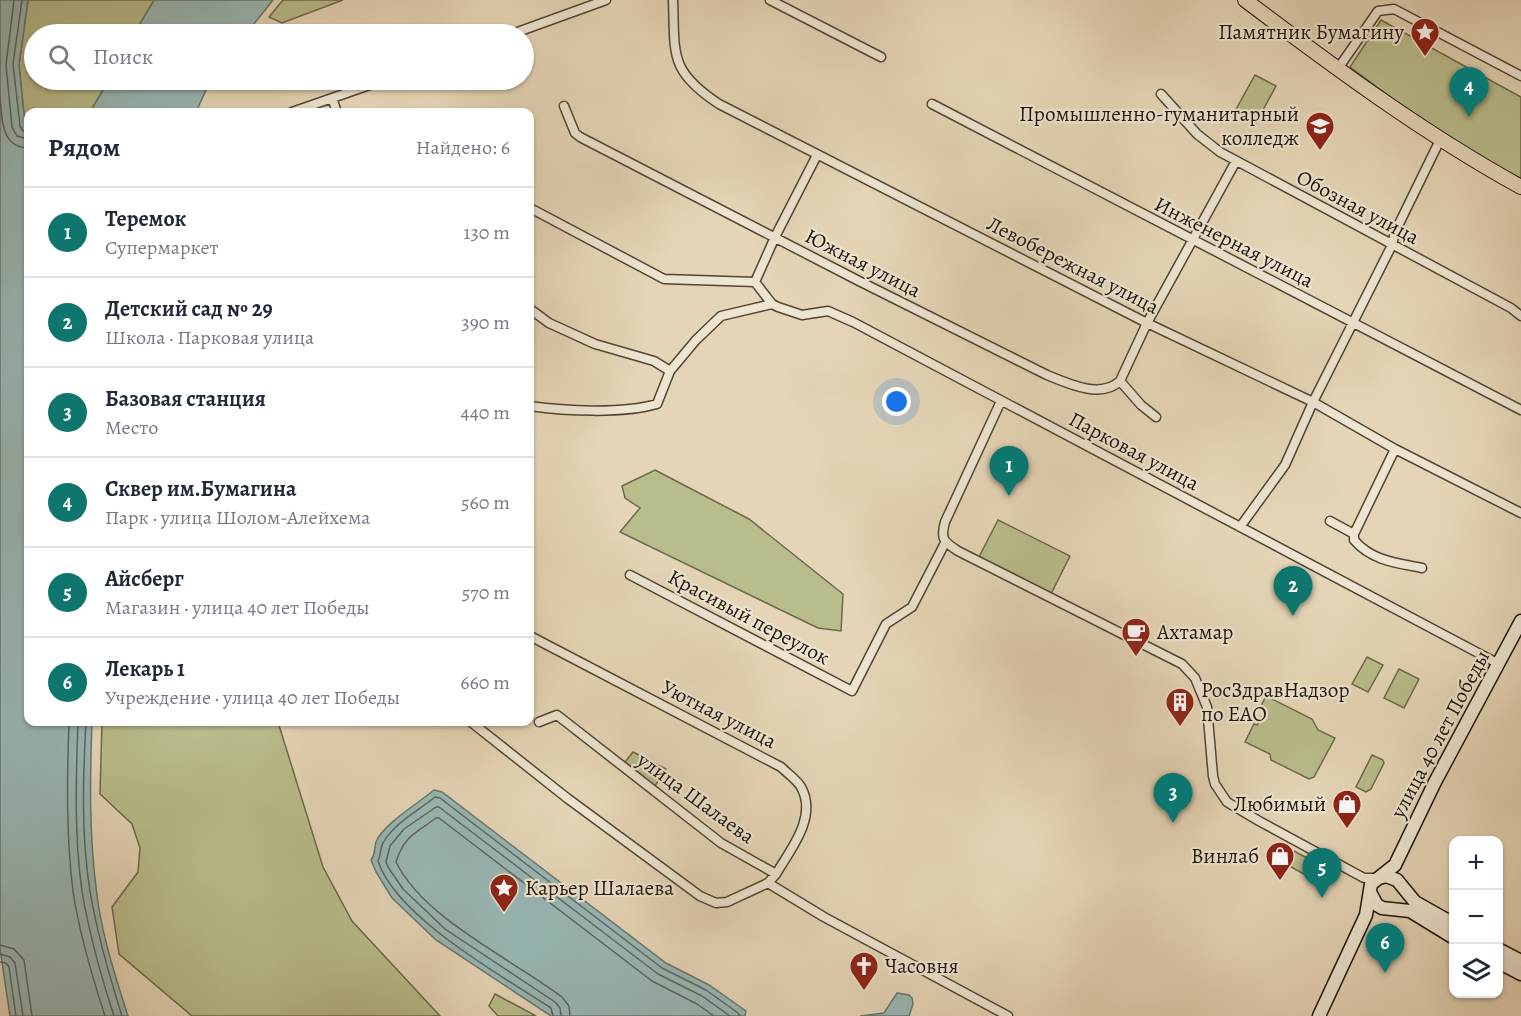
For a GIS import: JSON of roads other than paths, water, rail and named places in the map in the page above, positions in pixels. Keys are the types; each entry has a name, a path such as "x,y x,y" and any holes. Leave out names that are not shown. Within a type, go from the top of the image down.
{"main road":[{"path":"1245,0 1337,70 1440,140 1521,187"},
{"name":"улица 40 лет Победы","path":"1395,865 1435,782 1521,621"},
{"path":"1319,1016 1366,915 1370,904 1371,884 1395,865 1402,887 1401,900 1392,909 1366,915"},
{"path":"1378,878 1391,877 1415,902 1449,921"},
{"path":"1369,891 1377,905 1410,911 1449,935"},
{"path":"1503,952 1521,961"},
{"path":"1503,965 1521,974"}],"street":[{"path":"534,26 606,0"},
{"name":"Левобережная улица","path":"673,0 674,46 678,64 686,78 697,90 719,104 1148,323 1313,402 1395,449 1521,513"},
{"path":"770,0 881,57"},
{"path":"1337,70 1378,10 1394,9 1521,76"},
{"path":"303,108 355,90"},
{"name":"Обозная улица","path":"1161,94 1197,134 1220,152 1511,308 1521,316"},
{"path":"332,98 336,108"},
{"name":"Инженерная улица","path":"932,104 1521,410"},
{"name":"Южная улица","path":"564,106 575,133 580,137 1047,375 1072,385 1092,389 1106,390 1120,381"},
{"path":"1240,527 1285,465 1313,402 1392,245 1395,232 1440,140"},
{"path":"755,282 817,154"},
{"path":"1156,417 1141,405 1120,381 1148,323 1236,161"},
{"path":"534,210 664,279 755,282"},
{"path":"534,407 580,410 644,408 657,404 670,371 696,340 721,316 772,304 755,282"},
{"name":"Парковая улица","path":"772,304 802,315 828,311 1499,664"},
{"path":"534,312 549,323 595,344 654,361 670,371"},
{"path":"1001,401 945,522 942,532 945,543 1182,664 1195,678 1207,707 1213,776 1215,784 1227,801 1259,822 1364,878 1378,878"},
{"path":"1395,449 1354,534 1354,540 1367,551 1395,564 1422,568"},
{"path":"1330,521 1354,534"},
{"name":"Красивый переулок","path":"630,575 852,691 886,624 912,607 945,543"},
{"name":"Уютная улица","path":"534,638 782,767 801,788 805,806 804,827 776,874"},
{"name":"улица Шалаева","path":"539,722 557,715 721,843 776,874"},
{"path":"476,726 567,798 700,896 716,903 727,902 768,883 776,874"},
{"path":"1364,878 1369,891"},
{"path":"768,883 824,917 1004,1015"}],"water":[{"path":"0,0 28,0 19,65 24,114 24,726 92,726 92,846 96,887 104,936 128,1016 10,1016 0,949"},
{"path":"154,0 273,0 254,24 140,24"},
{"path":"103,90 206,90 198,108 92,108"},
{"name":"Карьер Шалаева","path":"434,790 442,792 666,963 709,985 746,1011 745,1016 551,1016 436,940 392,898 371,860 376,842 386,828"},
{"path":"897,993 909,995 912,998 913,1004 909,1016 860,1016 884,1013"}],"place":[{"name":"Памятник Бумагину","path":"1425,58"},
{"name":"Сквер им.Бумагина","path":"1469,117"},
{"name":"Промышленно-гуманитарный колледж","path":"1320,152"},
{"name":"Теремок","path":"1009,496"},
{"name":"Детский сад № 29","path":"1293,616"},
{"name":"Ахтамар","path":"1136,658"},
{"name":"РосЗдравНадзор по ЕАО","path":"1180,728"},
{"name":"Базовая станция","path":"1173,823"},
{"name":"Любимый","path":"1347,830"},
{"name":"Винлаб","path":"1280,882"},
{"name":"Айсберг","path":"1322,898"},
{"name":"Карьер Шалаева","path":"504,914"},
{"name":"Лекарь 1","path":"1385,973"},
{"name":"Часовня","path":"864,992"}]}
